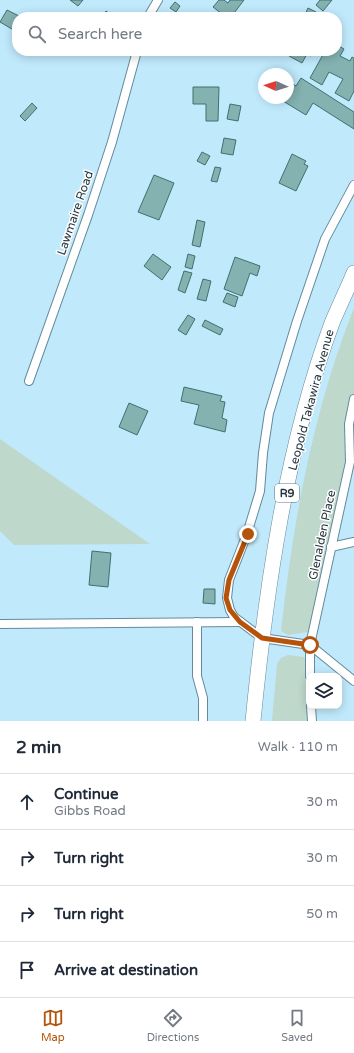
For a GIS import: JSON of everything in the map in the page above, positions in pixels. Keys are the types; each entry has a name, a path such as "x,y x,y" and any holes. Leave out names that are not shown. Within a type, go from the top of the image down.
{"highway":[{"name":"Leopold Takawira Avenue","path":"253,721 262,638 274,555 294,456 311,389 332,323 354,273"}],"street":[{"path":"151,12 158,0"},
{"name":"Lawmaire Road","path":"29,381 112,142 136,56"},
{"path":"354,185 325,239 297,321 269,413 263,453 260,491 248,534 227,589 226,598 230,610 240,622 262,638 310,645 354,681"},
{"name":"Glenalden Place","path":"310,673 310,645 350,462 349,424 354,399"},
{"path":"332,547 354,542"},
{"path":"197,622 197,676 203,698 203,721"},
{"path":"0,624 240,622"},
{"path":"311,709 312,721"}],"green space":[{"path":"354,308 354,393 352,397 345,463 329,546 308,632 288,635 281,631 292,549 307,467 327,386"},
{"path":"0,439 150,544 14,545 0,531"},
{"path":"288,655 304,657 307,662 306,709 309,709 309,721 272,721 277,664 281,658"}],"building":[{"path":"70,0 83,0 78,6"},
{"path":"219,0 224,0 228,3 230,0 244,0 235,12 219,12 213,7"},
{"path":"320,0 332,0 323,11 316,5"},
{"path":"175,2 180,6 176,12 170,8"},
{"path":"308,8 316,12 306,12"},
{"path":"7,10 12,12 12,29 0,22"},
{"path":"289,56 306,56 302,63"},
{"path":"322,56 340,56 350,61 352,57 354,58 354,91 349,101 335,93 343,79 329,72 322,85 310,78"},
{"path":"301,78 354,112 354,129 313,103 306,115 288,104 294,104 294,85 296,86"},
{"path":"193,87 219,87 218,121 206,121 206,104 193,104"},
{"path":"32,103 37,108 25,121 20,116"},
{"path":"230,104 241,106 238,121 227,119"},
{"path":"224,138 236,140 233,155 221,153"},
{"path":"202,152 210,156 205,165 197,161"},
{"path":"292,154 306,161 304,164 308,166 296,191 279,183"},
{"path":"215,167 221,168 217,182 211,181"},
{"path":"154,175 174,183 159,220 138,212"},
{"path":"197,220 205,222 200,247 192,245"},
{"path":"153,254 171,267 162,280 144,266"},
{"path":"188,254 195,256 192,269 185,267"},
{"path":"235,257 260,266 257,276 250,273 242,296 224,289"},
{"path":"184,271 192,273 185,293 178,290"},
{"path":"203,279 211,281 206,301 197,299"},
{"path":"227,293 238,297 235,307 223,302"},
{"path":"188,315 195,319 186,335 178,330"},
{"path":"205,320 223,329 220,335 202,326"},
{"path":"184,387 222,396 220,401 225,402 222,418 227,420 225,432 194,424 199,405 181,401"},
{"path":"129,403 148,411 137,435 119,427"},
{"path":"92,551 111,553 108,587 89,585"},
{"path":"204,589 215,589 215,604 203,603"}],"route":[{"path":"248,534 229,580 226,598 230,610 234,617 262,638 310,645"}]}
